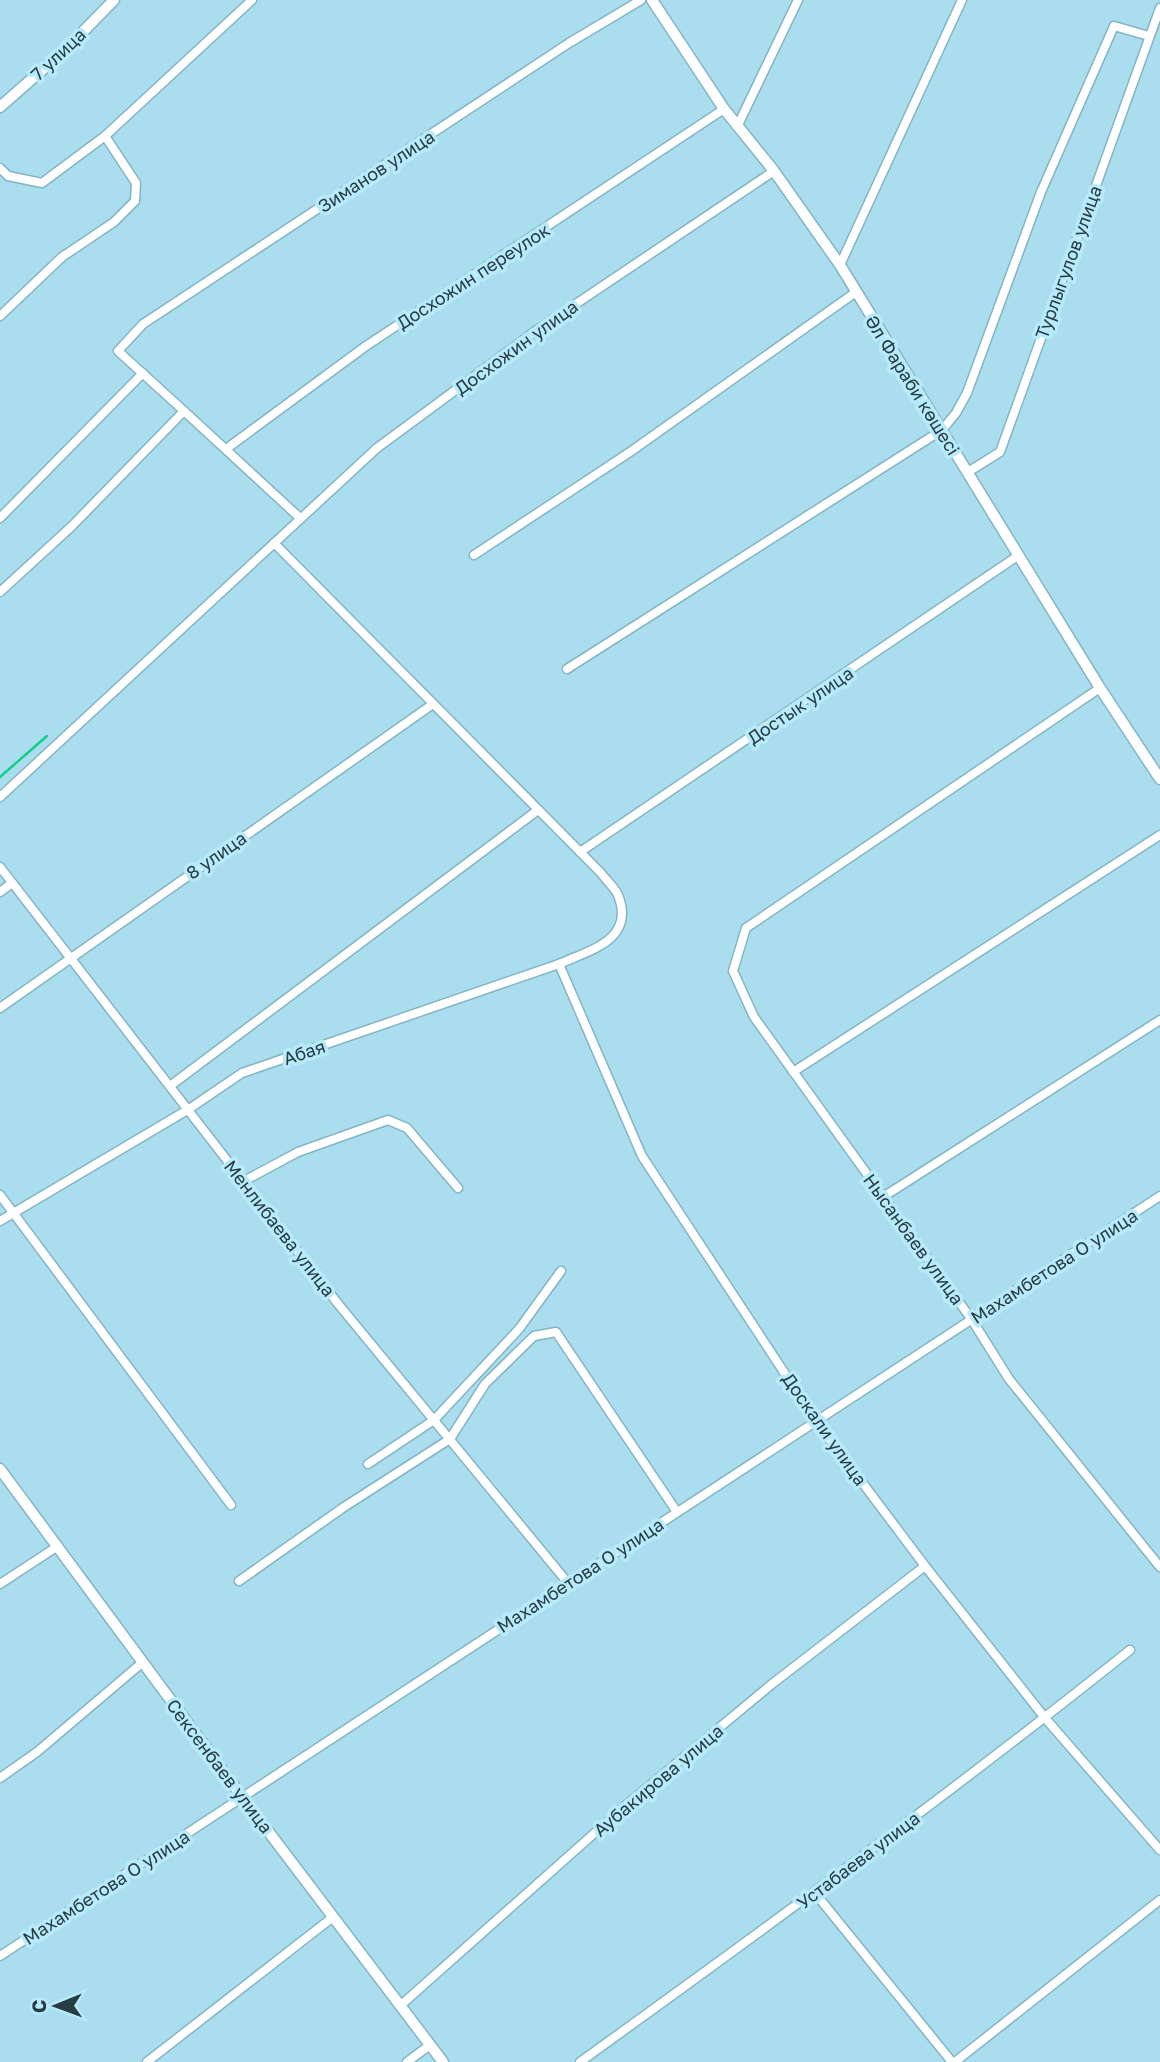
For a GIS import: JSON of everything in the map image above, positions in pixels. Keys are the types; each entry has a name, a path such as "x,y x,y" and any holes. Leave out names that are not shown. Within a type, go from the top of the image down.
{"street":[{"name":"7 улица","path":"0,107 66,49 114,0"},
{"path":"0,168 8,176 41,183 105,136 252,0"},
{"name":"Зиманов улица","path":"143,373 118,352 144,324 569,43 641,0"},
{"name":"Әл Фараби көшесі","path":"652,0 724,109 774,172 840,265 1100,688 1160,779"},
{"path":"737,127 798,0"},
{"path":"840,265 962,0"},
{"name":"Турлыгулов улица","path":"968,472 1000,452 1160,8"},
{"path":"568,669 942,430 967,393 1041,192 1114,26 1149,36"},
{"name":"Досхожин переулок","path":"226,449 366,346 724,109"},
{"path":"0,316 62,257 114,222 135,201 136,183 105,136"},
{"name":"Досхожин улица","path":"0,797 377,448 526,338 774,172"},
{"path":"474,555 630,452 856,292"},
{"path":"0,518 143,373 300,518"},
{"path":"0,592 72,526 184,411"},
{"path":"274,543 580,852"},
{"name":"Достык улица","path":"580,852 1019,555"},
{"name":"Нысанбаев улица","path":"1100,688 746,928 733,971 754,1017 972,1320 1009,1379 1160,1567"},
{"name":"8 улица","path":"0,1007 433,704"},
{"path":"170,1086 538,810"},
{"path":"793,1072 1160,835"},
{"name":"Абая","path":"0,1221 189,1109 242,1073 559,964 602,944 615,935 623,921 618,894 580,852"},
{"name":"Менлибаева улица","path":"0,867 339,1305 568,1583"},
{"path":"0,892 12,883"},
{"name":"Доскали улица","path":"559,964 642,1156 816,1421 925,1566 1045,1718 1160,1850"},
{"path":"883,1197 1160,1020"},
{"path":"244,1181 298,1152 388,1120 407,1128 458,1188"},
{"path":"0,1195 231,1505"},
{"name":"Махамбетова О улица","path":"0,1956 1160,1196"},
{"path":"368,1464 434,1420 519,1329 561,1271"},
{"path":"239,1581 344,1507 450,1439 485,1384 534,1336 556,1332 677,1512"},
{"name":"Сексенбаев улица","path":"0,1469 243,1798 443,2062"},
{"path":"0,1584 58,1546"},
{"name":"Аубакирова улица","path":"400,2006 625,1806 772,1684 925,1566"},
{"name":"Устабаева улица","path":"580,2062 815,1893 1130,1650"},
{"path":"0,1778 37,1752 143,1662"},
{"path":"815,1893 954,2062 1160,1900"},
{"path":"147,2062 334,1917"},
{"path":"407,2062 430,2045"}],"waterway":[{"path":"0,777 47,736"}]}
